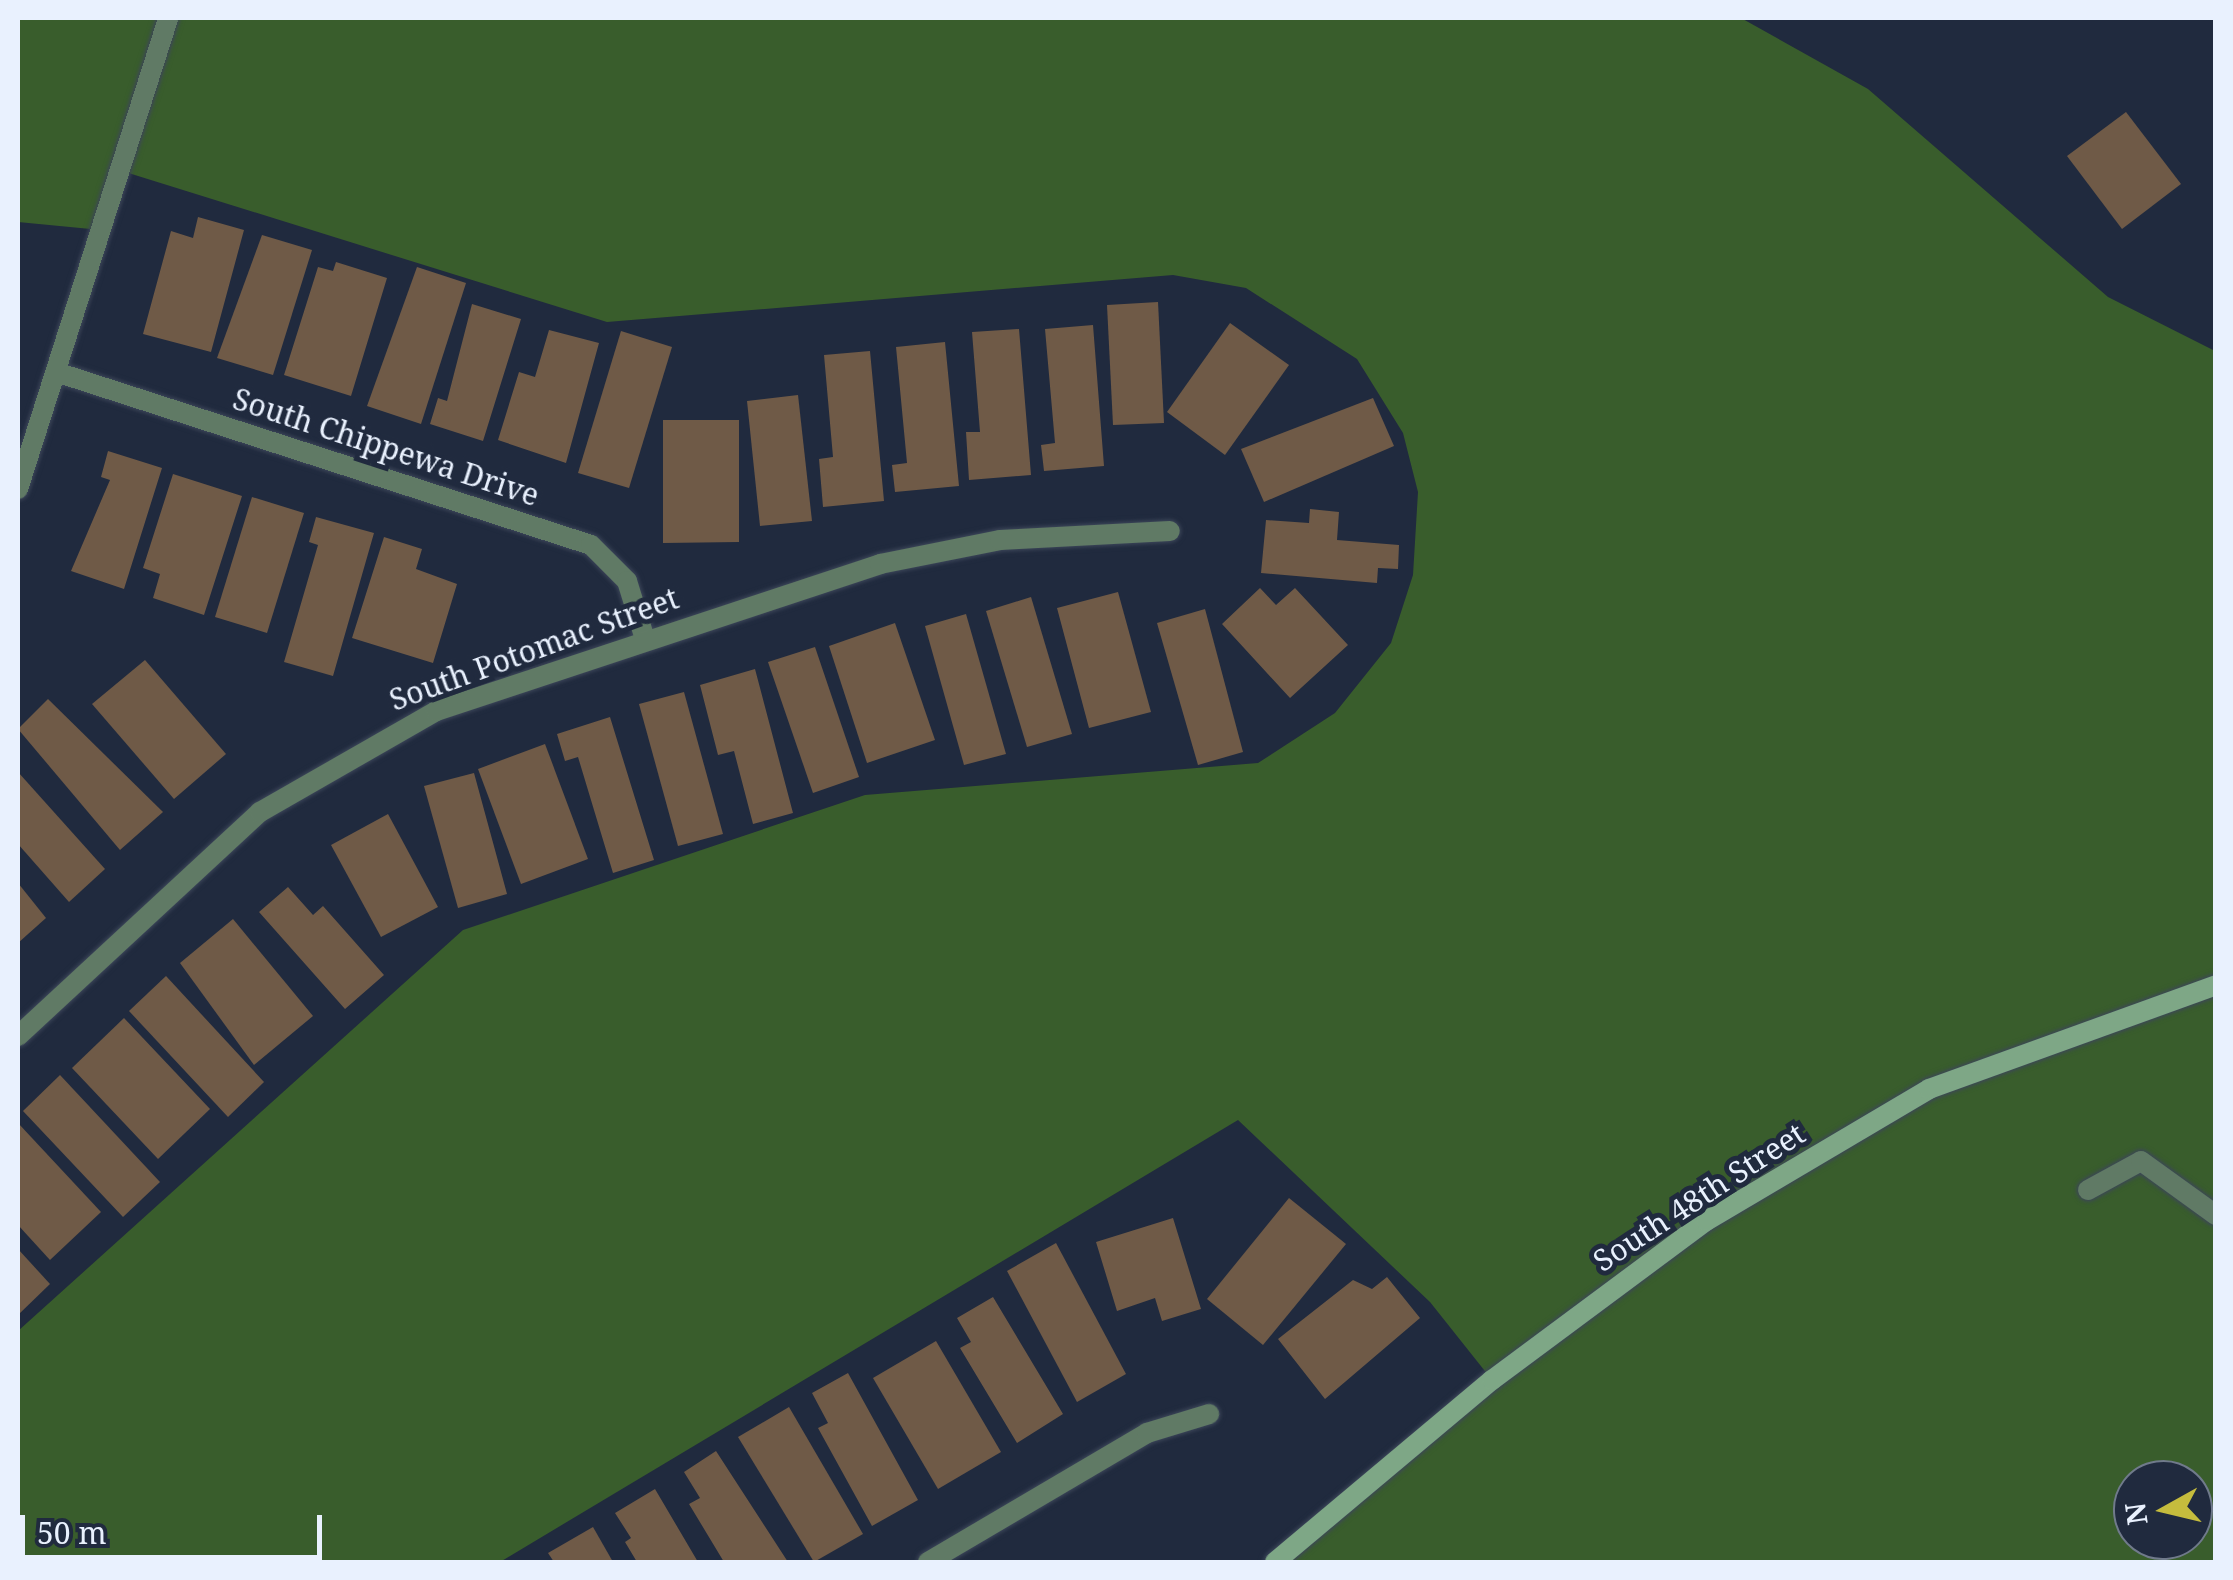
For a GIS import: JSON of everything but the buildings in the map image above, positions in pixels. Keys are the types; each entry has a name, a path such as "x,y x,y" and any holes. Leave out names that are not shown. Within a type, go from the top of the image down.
{"main road":[{"name":"South 48th Street","path":"1275,1562 1492,1380 1706,1221 1929,1089 2216,985"}],"street":[{"path":"18,489 168,18"},
{"name":"South Chippewa Drive","path":"56,372 591,546 627,581 645,639"},
{"name":"South Potomac Street","path":"18,1036 260,812 341,758 436,711 880,564 1000,540 1170,531"},
{"path":"2088,1190 2141,1161 2216,1215"},
{"path":"928,1562 1147,1433 1209,1414"}],"green space":[{"path":"18,18 1741,18 1868,89 2108,297 2215,351 2215,1562 1275,1562 1492,1380 1430,1302 1238,1120 500,1562 18,1562 18,1331 463,930 865,795 1258,763 1335,713 1391,643 1413,575 1418,492 1403,433 1357,359 1246,288 1173,275 607,322 122,171 101,230 18,222"}]}
